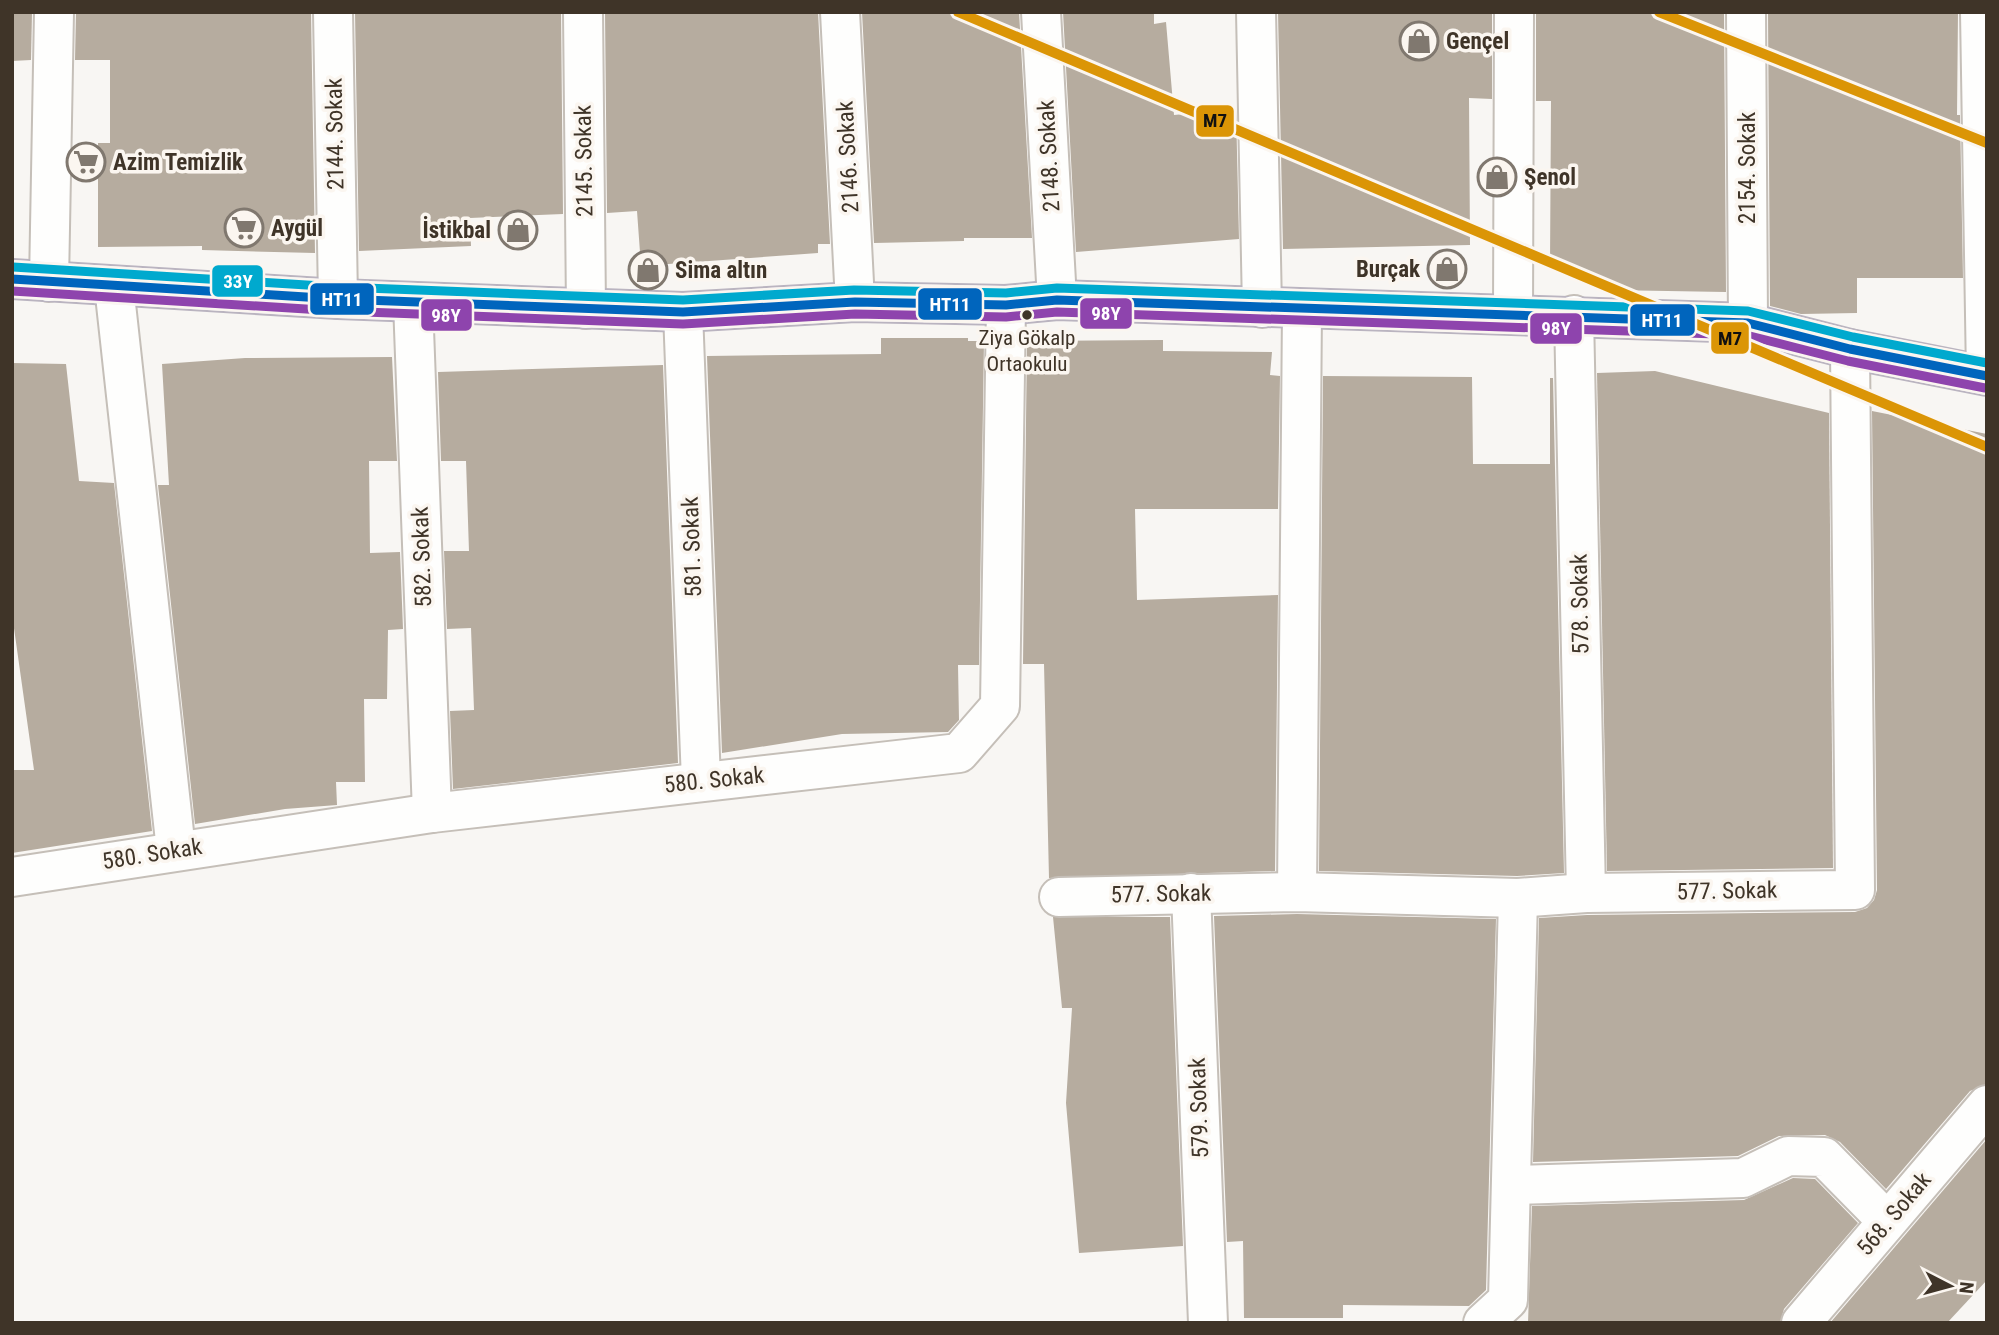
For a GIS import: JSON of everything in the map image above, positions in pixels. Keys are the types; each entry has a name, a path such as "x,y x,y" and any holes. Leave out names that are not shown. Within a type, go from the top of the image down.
{"main road":[{"path":"31,281 338,299 683,312 855,302 1006,304 1057,300 1302,310 1574,315 1748,323 1850,349 1987,375"}],"street":[{"path":"31,281 54,12"},
{"name":"2144. Sokak","path":"333,12 338,299"},
{"name":"2145. Sokak","path":"583,12 586,309"},
{"name":"2146. Sokak","path":"840,12 855,302"},
{"name":"2148. Sokak","path":"1041,12 1057,300"},
{"path":"1256,12 1262,308"},
{"path":"1513,315 1514,12"},
{"name":"2154. Sokak","path":"1746,12 1748,323"},
{"path":"1980,12 1987,375"},
{"path":"114,286 176,850"},
{"name":"582. Sokak","path":"413,302 432,813"},
{"name":"580. Sokak","path":"12,877 432,813 958,752 1000,706 1006,304"},
{"path":"1297,892 1302,310"},
{"name":"581. Sokak","path":"683,312 701,781"},
{"name":"578. Sokak","path":"1574,315 1587,893"},
{"name":"577. Sokak","path":"1059,897 1297,892 1518,898 1587,893 1855,890 1850,349"},
{"name":"579. Sokak","path":"1191,893 1208,1323"},
{"path":"1483,1323 1508,1300 1518,898"},
{"name":"568. Sokak","path":"1801,1323 1987,1105"},
{"path":"1512,1185 1743,1178 1788,1156 1824,1157 1887,1221"}],"building":[{"path":"12,12 32,12 31,60 12,61"},
{"path":"76,12 311,12 315,253 202,250 202,246 98,247 98,143 110,143 110,60 75,60"},
{"path":"355,12 561,12 563,214 470,218 471,246 359,251"},
{"path":"605,12 818,12 830,244 818,244 818,253 641,266 637,211 607,213"},
{"path":"862,12 1019,12 1032,238 964,238 964,241 874,243"},
{"path":"1063,12 1154,12 1154,24 1166,22 1174,115 1236,109 1239,239 1076,252"},
{"path":"1278,12 1492,12 1492,99 1469,98 1470,245 1283,249"},
{"path":"1536,12 1724,12 1726,292 1609,290 1550,265 1551,101 1536,101"},
{"path":"1768,12 1958,12 1957,115 1960,115 1963,278 1857,278 1857,313 1801,314 1770,306"},
{"path":"881,338 968,338 968,341 984,341 979,665 958,665 959,720 948,732 842,734 722,753 707,356 881,354"},
{"path":"1163,340 1163,351 1272,352 1270,375 1280,376 1278,509 1135,509 1137,600 1278,595 1275,871 1049,878 1044,664 1023,664 1027,341"},
{"path":"392,357 397,461 369,461 370,553 400,552 403,629 388,630 387,699 364,699 365,782 336,782 337,805 285,809 195,824 158,485 169,485 162,364 245,358"},
{"path":"12,363 66,364 79,481 114,483 152,831 12,853 12,770 34,770 12,614"},
{"path":"663,365 678,763 453,789 450,711 474,710 471,628 447,629 444,551 469,551 466,461 441,461 438,372"},
{"path":"1655,371 1829,413 1833,868 1607,871 1597,373"},
{"path":"1323,376 1472,377 1473,464 1550,464 1550,378 1553,378 1564,873 1517,876 1319,871"},
{"path":"1872,411 1987,434 1987,1084 1970,1091 1886,1189 1840,1142 1825,1135 1779,1136 1738,1156 1533,1162 1539,918 1855,912 1867,908 1874,900 1877,890"},
{"path":"1297,914 1496,919 1486,1290 1469,1306 1343,1305 1343,1318 1244,1318 1243,1241 1227,1242 1214,916"},
{"path":"1053,917 1170,917 1183,1246 1079,1253 1066,1103 1072,1008 1062,1008"},
{"path":"1987,1139 1987,1280 1947,1323 1830,1323"},
{"path":"1793,1178 1815,1179 1858,1223 1784,1309 1780,1323 1528,1323 1532,1206 1744,1200"}],"transit line":[{"name":"M7","path":"958,12 1987,447"},
{"name":"M7","path":"1659,12 1987,143"},
{"name":"33Y","path":"13,267 339,287 683,300 854,290 1006,293 1057,288 1748,311 1853,337 1987,363"},
{"name":"HT11","path":"12,279 338,299 683,312 855,302 1006,305 1057,300 1748,323 1850,349 1987,376"},
{"name":"98Y","path":"12,291 338,311 683,324 855,314 1006,317 1057,312 1746,335 1848,361 1985,388"}],"place":[{"name":"Gençel","path":"1419,41"},
{"name":"Azim Temizlik","path":"86,162"},
{"name":"Şenol","path":"1497,177"},
{"name":"Aygül","path":"244,228"},
{"name":"İstikbal","path":"518,230"},
{"name":"Burçak","path":"1447,269"},
{"name":"Sima altın","path":"648,270"},
{"name":"Ziya Gökalp Ortaokulu","path":"1027,315"}]}
